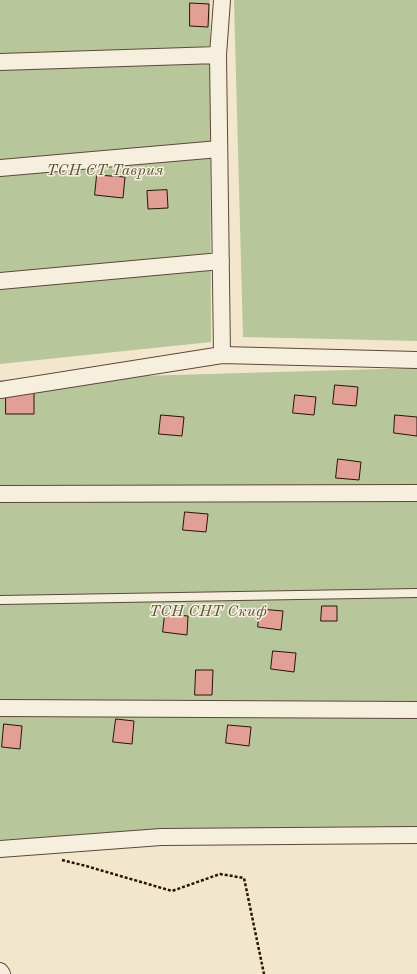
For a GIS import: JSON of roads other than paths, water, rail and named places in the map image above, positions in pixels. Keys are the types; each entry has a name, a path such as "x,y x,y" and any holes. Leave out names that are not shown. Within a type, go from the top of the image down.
{"street":[{"path":"222,0 218,55 222,355"},
{"path":"0,62 218,55"},
{"path":"0,168 219,150"},
{"path":"0,281 221,261"},
{"path":"0,390 222,355 417,360"},
{"path":"0,494 417,493"},
{"path":"0,708 417,710"},
{"path":"0,849 161,838 417,835"}],"lane":[{"path":"0,600 417,593"}],"park label":[{"name":"ТСН СТ Таврия","path":"105,171"},
{"name":"ТСН СНТ Скиф","path":"208,612"}]}
